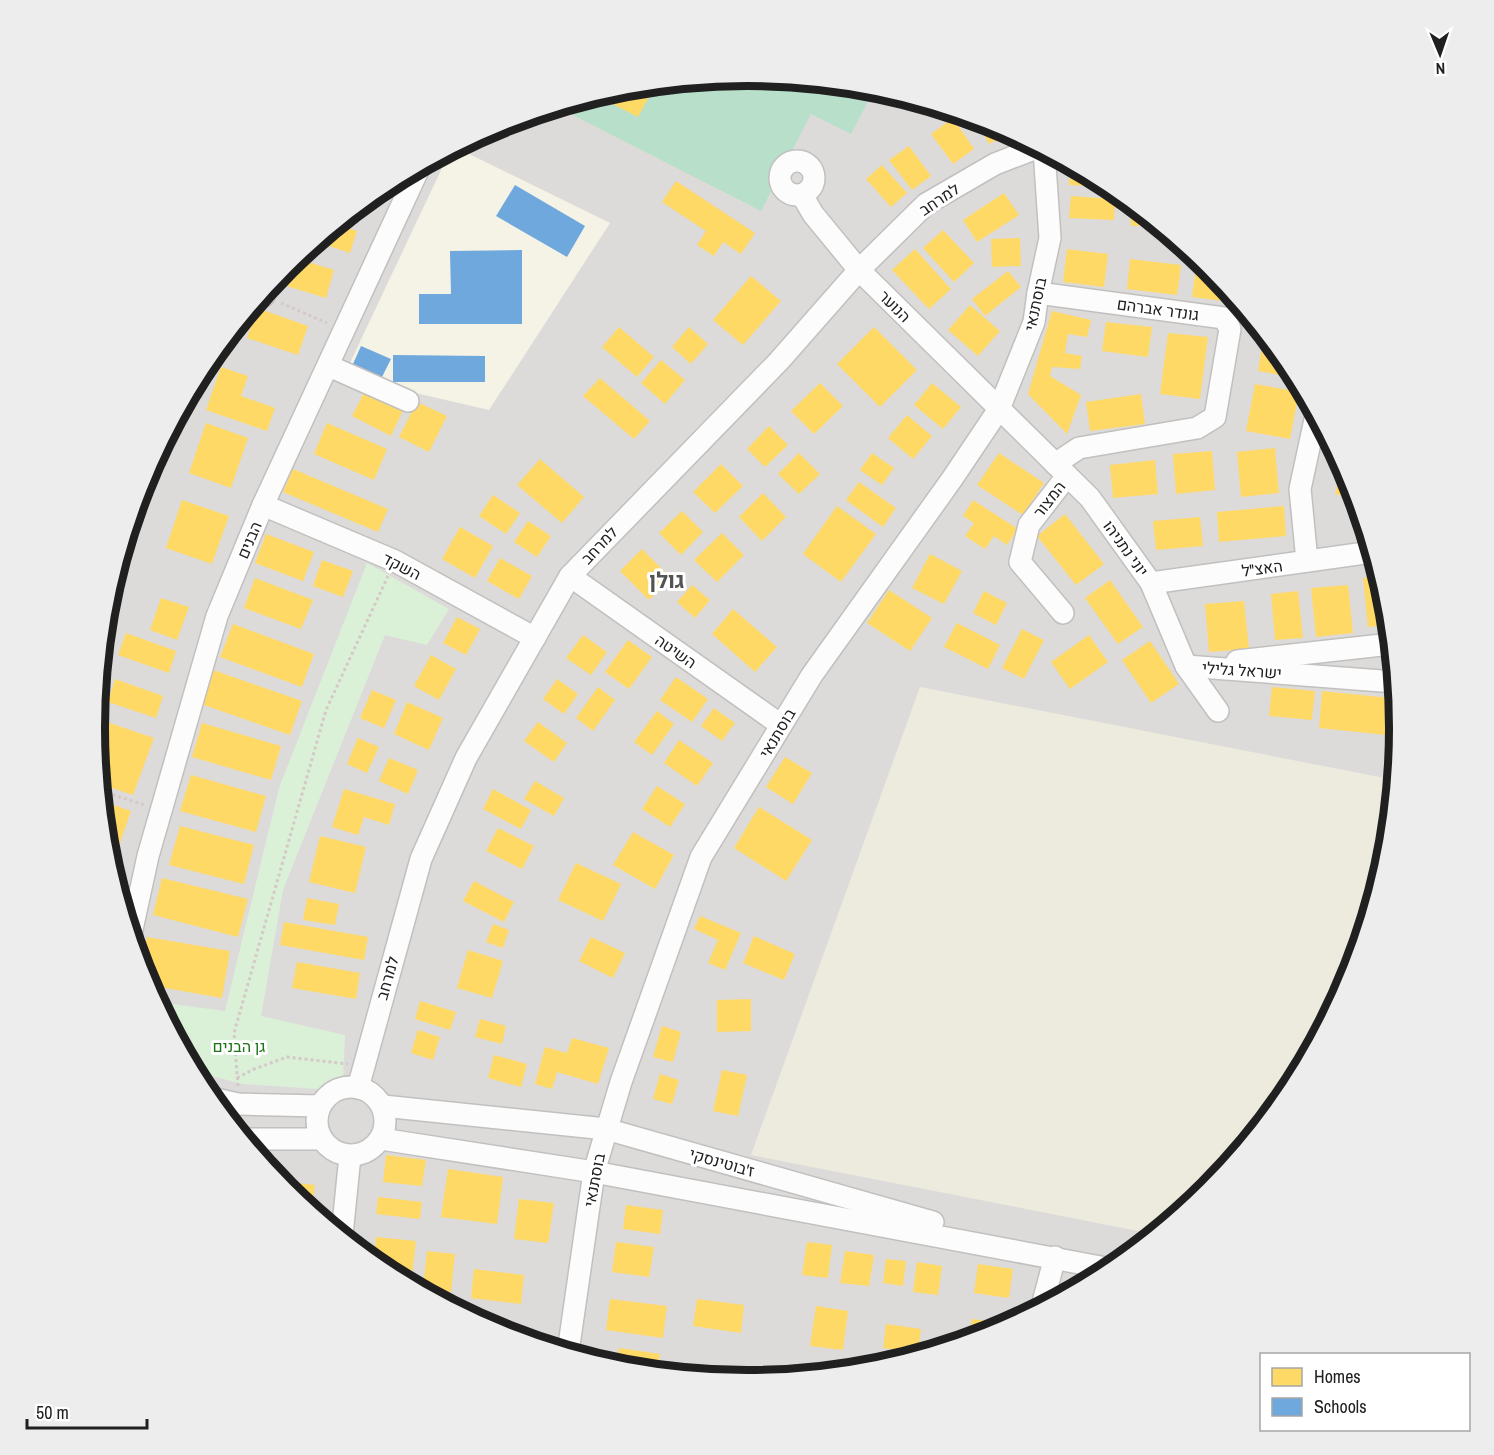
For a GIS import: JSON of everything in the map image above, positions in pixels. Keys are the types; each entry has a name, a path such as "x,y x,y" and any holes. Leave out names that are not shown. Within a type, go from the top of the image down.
{"street":[{"name":"למרחב","path":"358,1088 421,859 466,758 570,576 779,361 859,270 926,204 995,164 1029,151"},
{"name":"בוסתנאי","path":"569,1344 594,1172 621,1082 701,857 812,675 946,488 999,409 1034,322 1050,238 1045,159"},
{"name":"הבנים","path":"134,919 148,856 217,616 263,506 414,179"},
{"name":"הנוער","path":"802,195 813,214 859,270 999,409"},
{"name":"גונדר אברהם","path":"1038,293 1224,318 1230,329 1215,417 1197,428 1079,448 1061,470"},
{"path":"329,366 408,401"},
{"name":"יוני נתניהו","path":"999,409 1090,498 1151,583 1186,666 1218,711"},
{"path":"1307,561 1300,489 1314,426"},
{"name":"המצור","path":"1061,470 1029,525 1020,562 1063,613"},
{"name":"השקד","path":"263,506 395,561 535,638"},
{"name":"האצ\"ל","path":"1151,583 1365,553"},
{"name":"השיטה","path":"570,576 781,725"},
{"name":"ישראל גלילי","path":"1186,666 1384,645"},
{"name":"ישראל גלילי","path":"1186,666 1388,681"},
{"path":"347,1087 358,1088 368,1091 383,1106 386,1129 373,1148 363,1154 350,1156 339,1154 329,1148 317,1128 320,1106 336,1090 347,1087"},
{"path":"226,1101 238,1104 320,1106"},
{"name":"ז'בוטינסקי","path":"383,1106 606,1129 1055,1257"},
{"path":"254,1139 321,1138"},
{"name":"ז'בוטינסקי","path":"381,1139 594,1172 1096,1266"},
{"path":"343,1226 350,1156"},
{"path":"1045,1296 1055,1257"}],"path":[{"path":"270,298 345,331"},
{"path":"238,1104 234,1033 326,710 395,561"},
{"path":"108,793 161,810"},
{"path":"237,1078 286,1056 363,1066"}],"shaded area":[{"path":"705,87 789,87 831,91 913,107 953,120 993,134 1068,172 1138,218 1170,245 1230,304 1256,337 1303,406 1323,444 1355,521 1367,561 1377,602 1388,686 1387,779 920,688 752,1154 1144,1232 1104,1261 1068,1283 993,1321 913,1348 831,1364 747,1370 663,1364 581,1348 501,1321 426,1283 356,1237 324,1210 264,1151 213,1084 171,1011 139,934 117,853 106,769 106,686 110,644 117,602 139,521 171,444 191,406 213,371 264,304 324,245 356,218 390,194 463,152 501,134 581,107 663,91"},
{"path":"464,151 610,223 489,410 394,388 349,365 445,162"},
{"path":"920,687 1387,779 1377,853 1355,934 1323,1011 1303,1049 1281,1084 1230,1151 1201,1181 1144,1232 751,1155"}],"green space":[{"path":"705,87 789,87 870,98 851,134 811,114 761,211 566,112 622,98"},
{"name":"גן הבנים","path":"367,563 449,609 427,645 385,635 283,890 261,1016 345,1035 343,1080 318,1089 243,1084 208,1075 168,1003 225,1011 279,788"}],"building: Homes":[{"path":"651,93 638,117 607,101"},
{"path":"953,120 974,149 953,164 931,134"},
{"path":"981,130 1000,137 989,144"},
{"path":"909,146 931,176 912,190 889,160"},
{"path":"882,165 907,193 891,207 866,179"},
{"path":"1070,173 1091,186 1069,185"},
{"path":"676,181 755,233 741,254 723,242 714,256 697,245 706,231 662,202"},
{"path":"1004,193 1019,215 977,242 963,220"},
{"path":"1071,196 1111,199 1115,202 1114,220 1069,218"},
{"path":"1130,213 1147,225 1131,226"},
{"path":"345,227 357,231 350,253 325,245"},
{"path":"943,230 974,263 954,282 923,248"},
{"path":"1020,238 1021,266 992,267 991,239"},
{"path":"915,249 951,289 929,309 892,270"},
{"path":"1067,249 1108,254 1104,287 1063,282"},
{"path":"1130,259 1181,265 1177,295 1127,289"},
{"path":"306,261 334,270 326,298 282,285"},
{"path":"1196,269 1228,302 1192,297"},
{"path":"1008,271 1021,287 985,316 972,299"},
{"path":"751,276 781,301 743,345 713,320"},
{"path":"970,305 1000,331 978,356 948,330"},
{"path":"260,309 308,326 298,355 247,338 254,316"},
{"path":"1052,311 1091,320 1087,337 1068,334 1065,353 1082,356 1080,369 1052,367 1050,376 1081,395 1067,434 1028,394"},
{"path":"1106,322 1152,327 1148,357 1102,351"},
{"path":"619,327 654,357 637,377 602,347"},
{"path":"689,327 708,344 691,364 672,347"},
{"path":"874,327 917,370 880,407 837,364"},
{"path":"1168,333 1208,337 1200,399 1160,394"},
{"path":"1262,345 1284,376 1258,371"},
{"path":"661,360 685,380 665,404 641,383"},
{"path":"221,367 248,376 241,396 275,408 267,431 206,410"},
{"path":"600,378 650,421 634,439 583,396"},
{"path":"820,383 843,406 814,434 791,411"},
{"path":"932,383 961,407 943,429 914,405"},
{"path":"1255,384 1294,391 1298,398 1290,439 1246,431"},
{"path":"366,389 404,408 391,436 352,416"},
{"path":"1141,394 1145,424 1090,431 1086,402"},
{"path":"417,402 447,416 429,452 399,437"},
{"path":"907,415 932,436 913,459 888,438"},
{"path":"206,423 248,438 231,488 189,473"},
{"path":"327,423 387,449 374,480 314,454"},
{"path":"769,426 788,445 765,467 747,449"},
{"path":"1275,448 1279,493 1241,497 1237,452"},
{"path":"1212,451 1215,490 1176,494 1173,454"},
{"path":"799,453 820,474 799,494 778,474"},
{"path":"872,453 894,468 882,485 860,470"},
{"path":"999,453 1044,483 1023,515 977,485"},
{"path":"540,459 584,497 562,523 517,485"},
{"path":"1155,460 1158,494 1113,498 1110,465"},
{"path":"721,464 743,486 715,513 693,492"},
{"path":"293,469 388,509 378,532 283,492"},
{"path":"1338,479 1345,496 1335,494"},
{"path":"859,482 896,508 883,527 846,500"},
{"path":"763,493 786,517 762,541 739,517"},
{"path":"493,495 520,513 506,534 479,516"},
{"path":"182,500 229,516 212,564 166,548"},
{"path":"973,500 1018,529 1007,545 994,536 985,549 965,536 974,523 963,516"},
{"path":"837,506 876,534 841,582 803,554"},
{"path":"1284,506 1286,536 1219,542 1217,512"},
{"path":"682,511 703,532 681,555 659,533"},
{"path":"1065,514 1104,564 1076,585 1037,536"},
{"path":"1200,517 1203,546 1156,550 1153,521"},
{"path":"528,521 551,536 537,557 514,542"},
{"path":"460,527 493,546 475,578 442,559"},
{"path":"722,533 744,555 717,582 694,560"},
{"path":"266,534 314,552 303,581 255,563"},
{"path":"642,549 671,578 649,600 620,571"},
{"path":"930,554 962,571 944,604 912,588"},
{"path":"500,558 532,576 519,599 487,581"},
{"path":"322,560 353,571 343,597 313,586"},
{"path":"1371,577 1381,626 1368,627 1363,578"},
{"path":"255,578 313,600 301,629 244,608"},
{"path":"1110,580 1143,627 1118,644 1085,598"},
{"path":"692,585 710,600 695,618 677,602"},
{"path":"1348,585 1353,633 1316,637 1311,588"},
{"path":"889,590 932,618 910,651 867,623"},
{"path":"984,591 1007,603 996,625 973,613"},
{"path":"1298,591 1303,638 1275,640 1271,594"},
{"path":"161,598 189,607 177,640 150,630"},
{"path":"1244,601 1249,649 1209,652 1205,604"},
{"path":"733,609 777,647 755,672 712,634"},
{"path":"457,617 480,629 466,655 443,643"},
{"path":"957,623 1000,645 988,669 944,647"},
{"path":"233,624 314,654 302,687 220,657"},
{"path":"1022,629 1044,640 1024,679 1002,668"},
{"path":"126,633 176,651 169,673 118,655"},
{"path":"583,635 607,652 591,675 566,658"},
{"path":"1089,635 1108,662 1070,689 1051,662"},
{"path":"628,640 652,657 629,689 605,672"},
{"path":"1150,641 1179,684 1151,703 1122,660"},
{"path":"431,655 456,669 439,700 414,686"},
{"path":"213,670 302,701 290,735 201,704"},
{"path":"676,677 708,699 692,722 660,700"},
{"path":"115,679 163,696 156,718 108,702"},
{"path":"557,679 578,694 564,714 543,699"},
{"path":"598,687 615,700 593,731 576,718"},
{"path":"1272,687 1315,691 1312,720 1269,716"},
{"path":"372,690 396,700 384,728 360,718"},
{"path":"1322,691 1388,698 1386,735 1319,728"},
{"path":"407,702 443,718 429,750 394,734"},
{"path":"714,708 735,723 722,741 701,726"},
{"path":"657,711 674,724 652,755 634,742"},
{"path":"105,721 154,738 133,795 108,787"},
{"path":"538,722 567,743 554,762 524,741"},
{"path":"202,723 281,746 271,780 192,757"},
{"path":"358,738 379,747 367,773 347,764"},
{"path":"679,740 713,763 697,786 664,763"},
{"path":"785,757 812,773 793,804 766,787"},
{"path":"389,758 418,770 408,794 379,781"},
{"path":"191,775 266,796 256,832 180,811"},
{"path":"535,781 564,798 554,816 524,799"},
{"path":"657,786 685,804 670,827 642,809"},
{"path":"344,789 395,804 389,825 364,817 358,835 332,827"},
{"path":"493,789 531,810 521,829 483,809"},
{"path":"109,804 131,811 117,852"},
{"path":"759,807 812,840 786,881 734,848"},
{"path":"180,826 254,845 244,884 169,865"},
{"path":"498,828 534,846 522,869 486,851"},
{"path":"633,832 674,855 655,889 613,865"},
{"path":"320,836 366,847 355,893 309,882"},
{"path":"576,863 621,884 603,921 558,900"},
{"path":"162,878 248,899 238,937 153,915"},
{"path":"474,881 514,902 504,922 463,901"},
{"path":"307,898 339,904 335,925 303,920"},
{"path":"700,916 741,933 725,970 708,963 718,940 694,929"},
{"path":"284,922 368,937 364,960 280,945"},
{"path":"493,924 509,930 503,948 486,942"},
{"path":"754,936 795,954 784,980 743,963"},
{"path":"147,937 230,951 222,998 160,987 145,949"},
{"path":"591,937 625,953 613,978 579,961"},
{"path":"468,950 503,961 492,998 457,988"},
{"path":"297,962 360,973 356,999 292,988"},
{"path":"751,999 751,1031 717,1032 717,1000"},
{"path":"420,1001 456,1012 450,1030 415,1019"},
{"path":"480,1019 506,1026 502,1044 475,1037"},
{"path":"662,1026 681,1032 673,1062 653,1057"},
{"path":"418,1030 440,1037 433,1060 411,1053"},
{"path":"572,1038 609,1048 598,1084 557,1072 552,1089 535,1084 545,1047 567,1053"},
{"path":"494,1055 527,1064 521,1087 488,1078"},
{"path":"722,1070 747,1075 738,1116 713,1111"},
{"path":"660,1074 679,1080 672,1104 653,1099"},
{"path":"386,1155 426,1160 422,1186 383,1182"},
{"path":"448,1169 503,1177 497,1224 441,1217"},
{"path":"295,1183 315,1185 313,1200"},
{"path":"378,1197 422,1202 420,1219 376,1214"},
{"path":"519,1199 554,1203 548,1243 514,1239"},
{"path":"626,1205 663,1210 660,1234 623,1229"},
{"path":"376,1237 416,1241 412,1275 390,1261 374,1250"},
{"path":"616,1242 654,1247 649,1277 612,1272"},
{"path":"807,1242 832,1245 828,1278 802,1275"},
{"path":"427,1251 455,1254 451,1292 440,1290 424,1282"},
{"path":"845,1251 874,1255 869,1286 840,1283"},
{"path":"886,1259 906,1261 903,1286 883,1283"},
{"path":"917,1262 942,1266 938,1295 913,1292"},
{"path":"978,1264 1013,1269 1009,1298 974,1293"},
{"path":"474,1269 524,1275 521,1304 471,1298"},
{"path":"610,1299 667,1306 663,1338 606,1330"},
{"path":"697,1299 744,1305 741,1333 693,1326"},
{"path":"816,1306 848,1311 843,1350 810,1346"},
{"path":"972,1319 992,1321 971,1329"},
{"path":"886,1324 921,1329 919,1346 903,1350 883,1348"},
{"path":"619,1348 660,1354 658,1363 618,1356"}],"building: Schools":[{"path":"515,185 585,226 567,257 496,216"},
{"path":"522,250 522,324 419,324 419,294 451,294 450,251"},
{"path":"361,346 391,359 382,377 353,364"},
{"path":"393,355 485,356 485,382 393,382"}],"district":[{"name":"גולן","path":"667,580"}]}
